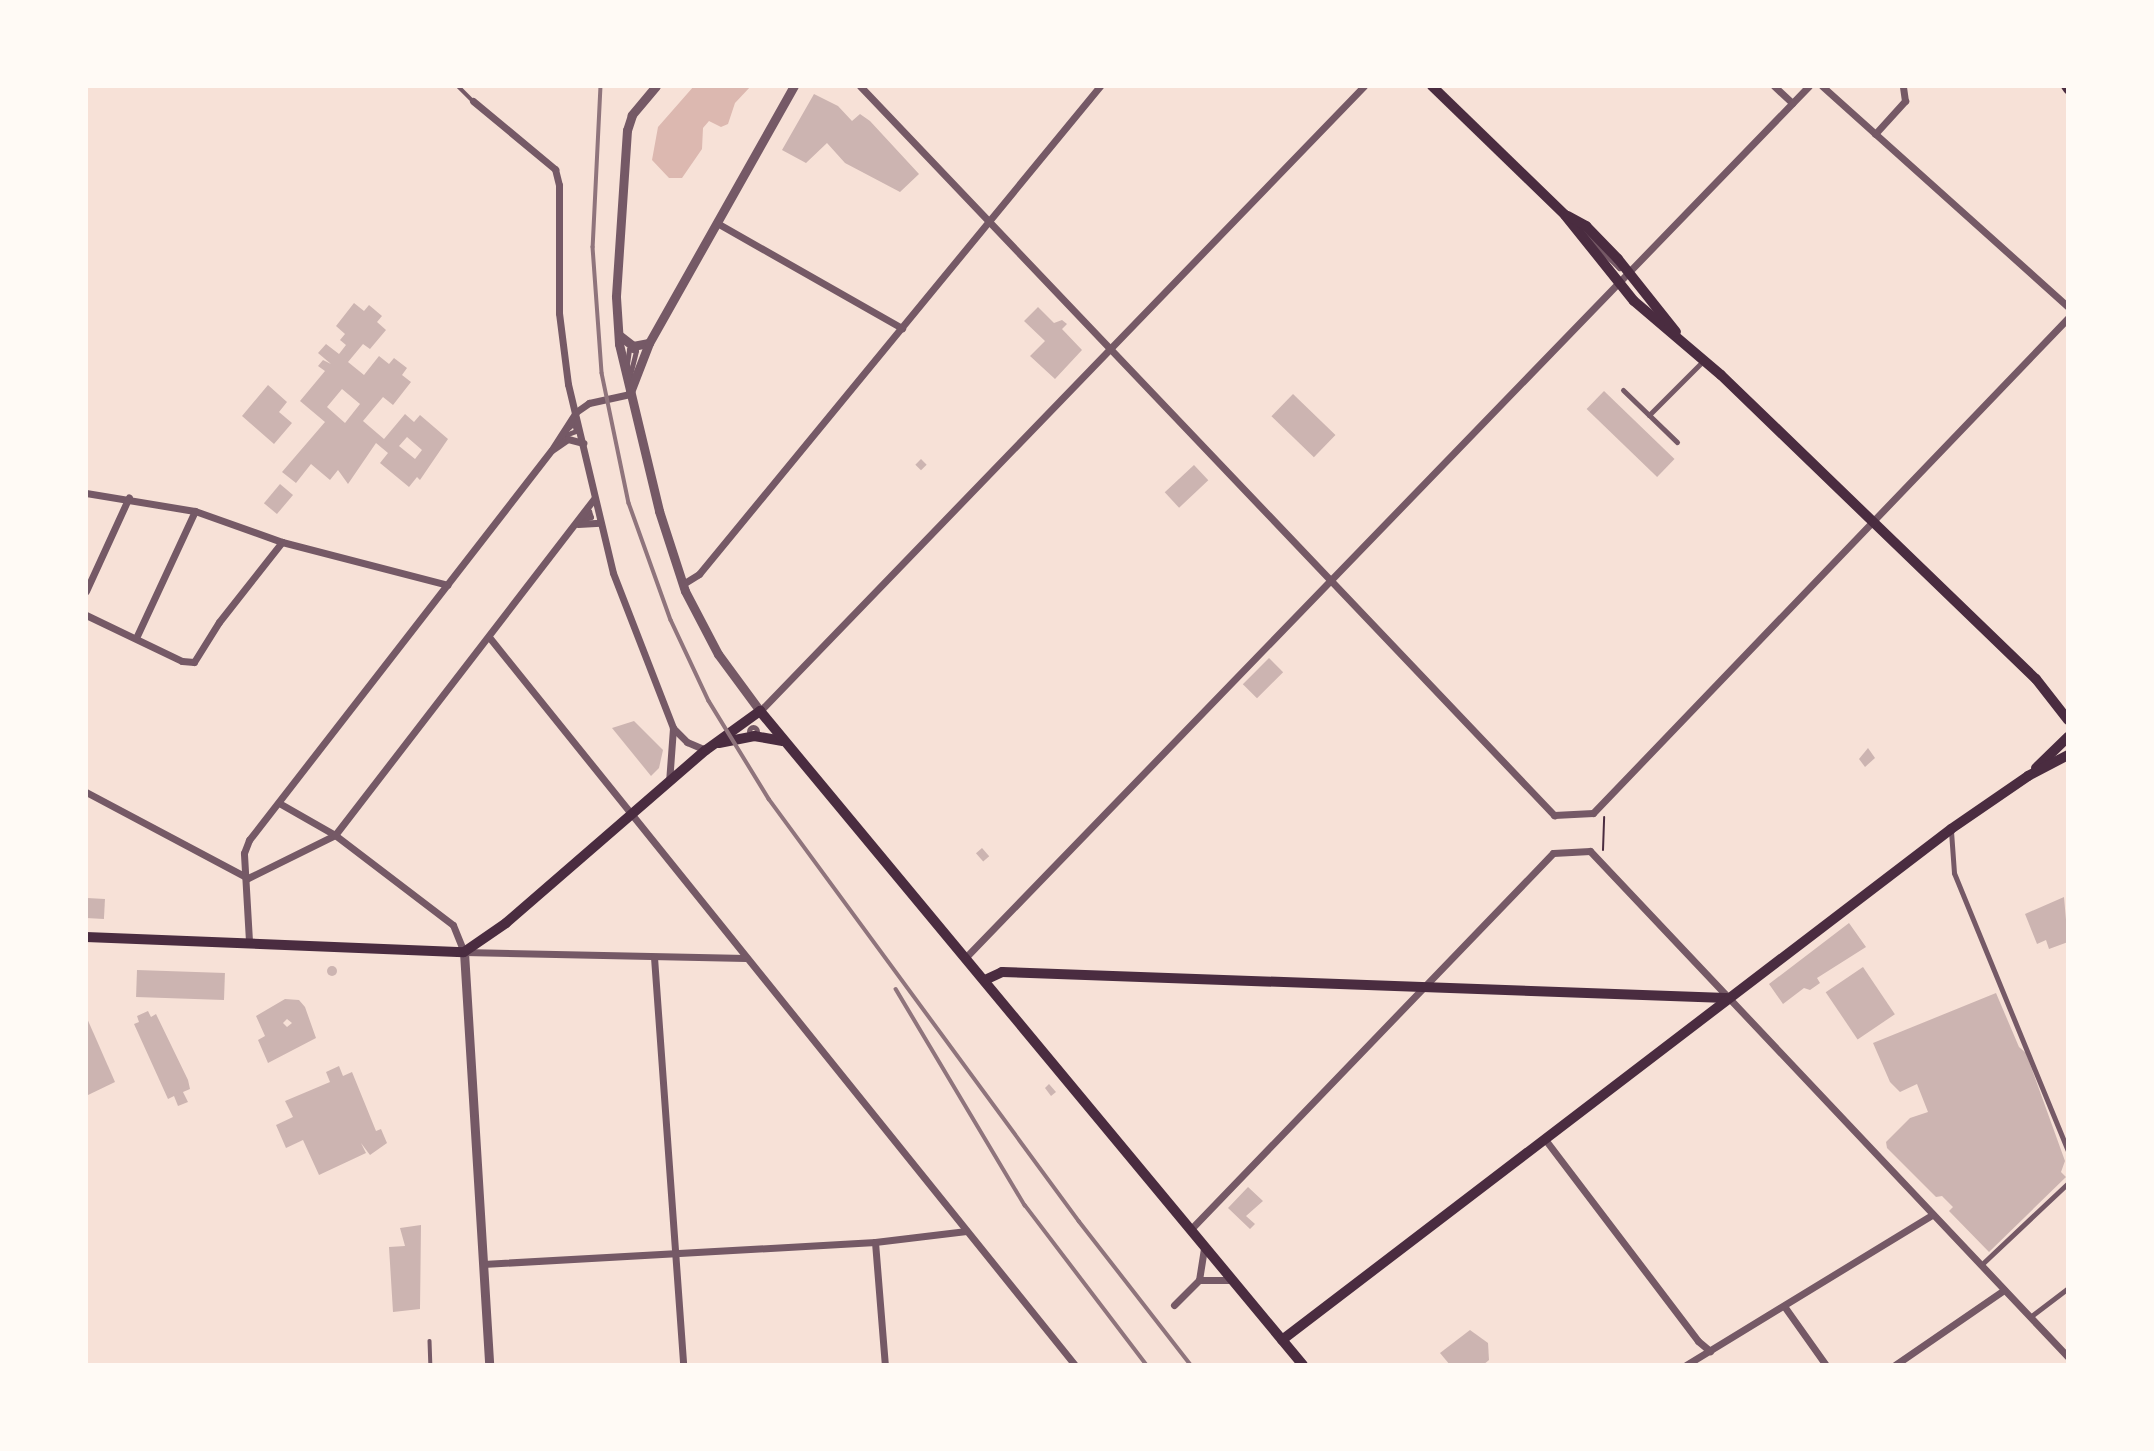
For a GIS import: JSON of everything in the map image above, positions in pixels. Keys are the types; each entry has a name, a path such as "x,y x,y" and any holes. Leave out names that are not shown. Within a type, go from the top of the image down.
{"main road":[{"path":"1432,86 1565,215 1617,282 1704,360 2036,679 2068,720"},
{"path":"1565,215 1586,226 1628,270 1679,337"},
{"path":"86,937 250,941 464,952 498,930 706,750 760,711 1303,1365"},
{"path":"715,744 754,736 787,742"},
{"path":"2028,776 2068,737"},
{"path":"1282,1340 1951,829 2028,776 2068,755"},
{"path":"985,980 1002,972 1729,998"}],"street":[{"path":"656,86 632,115 627,130 618,256 618,334 630,394 683,584 718,654 760,711 1364,86"},
{"path":"630,394 649,343 794,86"},
{"path":"860,86 1554,815 1593,813 2068,318"},
{"path":"683,584 699,574 1100,86"},
{"path":"1774,86 1792,103"},
{"path":"966,957 1808,86"},
{"path":"1822,86 2068,307"},
{"path":"1875,134 1905,101 1903,86"},
{"path":"473,101 548,159 555,169 559,185 559,313 576,412 600,523 625,610 673,728 687,742 706,750"},
{"path":"717,223 902,328"},
{"path":"1585,227 1618,263 1619,268 1581,228 1585,227"},
{"path":"618,334 630,345 649,343"},
{"path":"1649,415 1704,360"},
{"path":"1623,390 1676,442"},
{"path":"250,941 246,845 552,450 576,412 589,403 630,394"},
{"path":"552,450 568,439 583,443"},
{"path":"86,493 129,497 195,511 282,542 448,585"},
{"path":"86,591 129,497"},
{"path":"247,878 335,835 579,522 594,499"},
{"path":"136,638 195,511"},
{"path":"579,522 587,520 600,523"},
{"path":"86,615 182,661 197,661 219,622 282,542"},
{"path":"489,637 1075,1365"},
{"path":"668,785 673,728"},
{"path":"86,792 247,878"},
{"path":"279,803 335,835 453,925 464,952 489,1365"},
{"path":"1951,829 1954,873 2068,1151"},
{"path":"1190,1230 1553,853 1590,851 2068,1357"},
{"path":"464,952 746,958"},
{"path":"653,957 683,1365"},
{"path":"1544,1138 1698,1341 1710,1351"},
{"path":"1981,1265 2068,1182"},
{"path":"1686,1365 1933,1214"},
{"path":"483,1264 875,1242 965,1231"},
{"path":"875,1242 885,1365"},
{"path":"1174,1305 1199,1280 1203,1246"},
{"path":"1199,1280 1232,1280"},
{"path":"2030,1317 2068,1288"},
{"path":"1895,1365 2004,1290"},
{"path":"1784,1306 1826,1365"}],"lane":[{"path":"458,86 473,101"},
{"path":"429,1341 431,1365"}],"path":[{"path":"1603,854 1604,815"}],"shaded area":[{"path":"694,86 751,86 735,103 728,124 721,127 709,121 703,128 702,149 682,178 669,178 652,160 658,127"}],"building":[{"path":"814,94 838,106 852,121 860,114 870,121 919,174 900,192 845,163 827,143 806,163 782,150"},
{"path":"354,303 364,311 369,305 382,316 377,322 386,330 370,349 363,344 348,362 364,375 379,356 389,364 394,358 407,368 402,375 411,382 393,405 383,397 363,421 384,439 405,414 414,422 420,415 448,439 420,480 417,477 409,487 380,463 388,453 376,443 348,484 338,470 330,480 311,464 296,483 282,472 325,422 300,401 325,371 318,366 323,360 331,364 318,353 326,344 339,354 346,345 340,340 345,334 336,326","holes":["342,389 360,404 345,423 327,407","407,437 422,450 415,459 399,446"]},
{"path":"1038,307 1054,323 1062,320 1067,324 1062,329 1082,350 1055,379 1030,356 1045,341 1024,321"},
{"path":"268,385 287,402 279,412 292,423 274,444 242,416"},
{"path":"1604,391 1674,459 1657,477 1587,409"},
{"path":"1293,394 1335,435 1314,457 1271,416"},
{"path":"921,459 927,465 921,470 915,465"},
{"path":"1194,465 1208,480 1179,508 1165,492"},
{"path":"280,484 293,495 277,514 264,503"},
{"path":"1269,658 1283,672 1257,698 1243,684"},
{"path":"634,721 663,750 659,768 651,776 612,728"},
{"path":"1868,748 1875,758 1865,767 1859,759"},
{"path":"982,848 989,856 983,862 976,853"},
{"path":"2064,897 2068,942 2049,949 2046,940 2037,944 2025,914"},
{"path":"87,898 105,899 104,919 86,918"},
{"path":"1849,923 1866,947 1817,978 1820,983 1810,990 1804,988 1783,1004 1769,984"},
{"path":"332,966 336,967 336,975 332,976 328,975 327,971 328,967"},
{"path":"1863,967 1895,1014 1858,1039 1826,992"},
{"path":"137,970 225,973 224,1000 136,997"},
{"path":"1996,993 2019,1047 2026,1053 2065,1161 2061,1172 2066,1177 1989,1252 1949,1211 1953,1207 1942,1196 1936,1197 1887,1148 1886,1142 1910,1118 1928,1112 1917,1084 1900,1092 1890,1082 1873,1043"},
{"path":"285,999 299,1000 305,1007 316,1038 268,1063 258,1040 265,1036 256,1016","holes":["287,1019 292,1023 287,1027 283,1023"]},
{"path":"148,1011 151,1017 156,1014 188,1080 190,1089 183,1092 188,1102 178,1106 174,1096 168,1099 134,1024 139,1022 137,1016"},
{"path":"86,1016 115,1082 86,1096"},
{"path":"339,1066 343,1076 352,1072 376,1131 381,1129 387,1143 370,1155 361,1143 366,1153 319,1175 303,1140 286,1148 276,1125 293,1117 285,1101 330,1082 326,1072"},
{"path":"1049,1084 1056,1092 1051,1096 1045,1088"},
{"path":"1248,1187 1263,1201 1246,1216 1255,1224 1250,1229 1228,1208"},
{"path":"421,1225 420,1309 393,1312 389,1247 405,1246 400,1228"},
{"path":"1470,1330 1488,1343 1489,1360 1483,1365 1450,1365 1440,1353"}],"railway":[{"path":"601,86 593,247 602,373 629,503 671,620 709,701 769,799 1079,1221 1191,1365"},
{"path":"896,989 1025,1205 1147,1365"}]}
